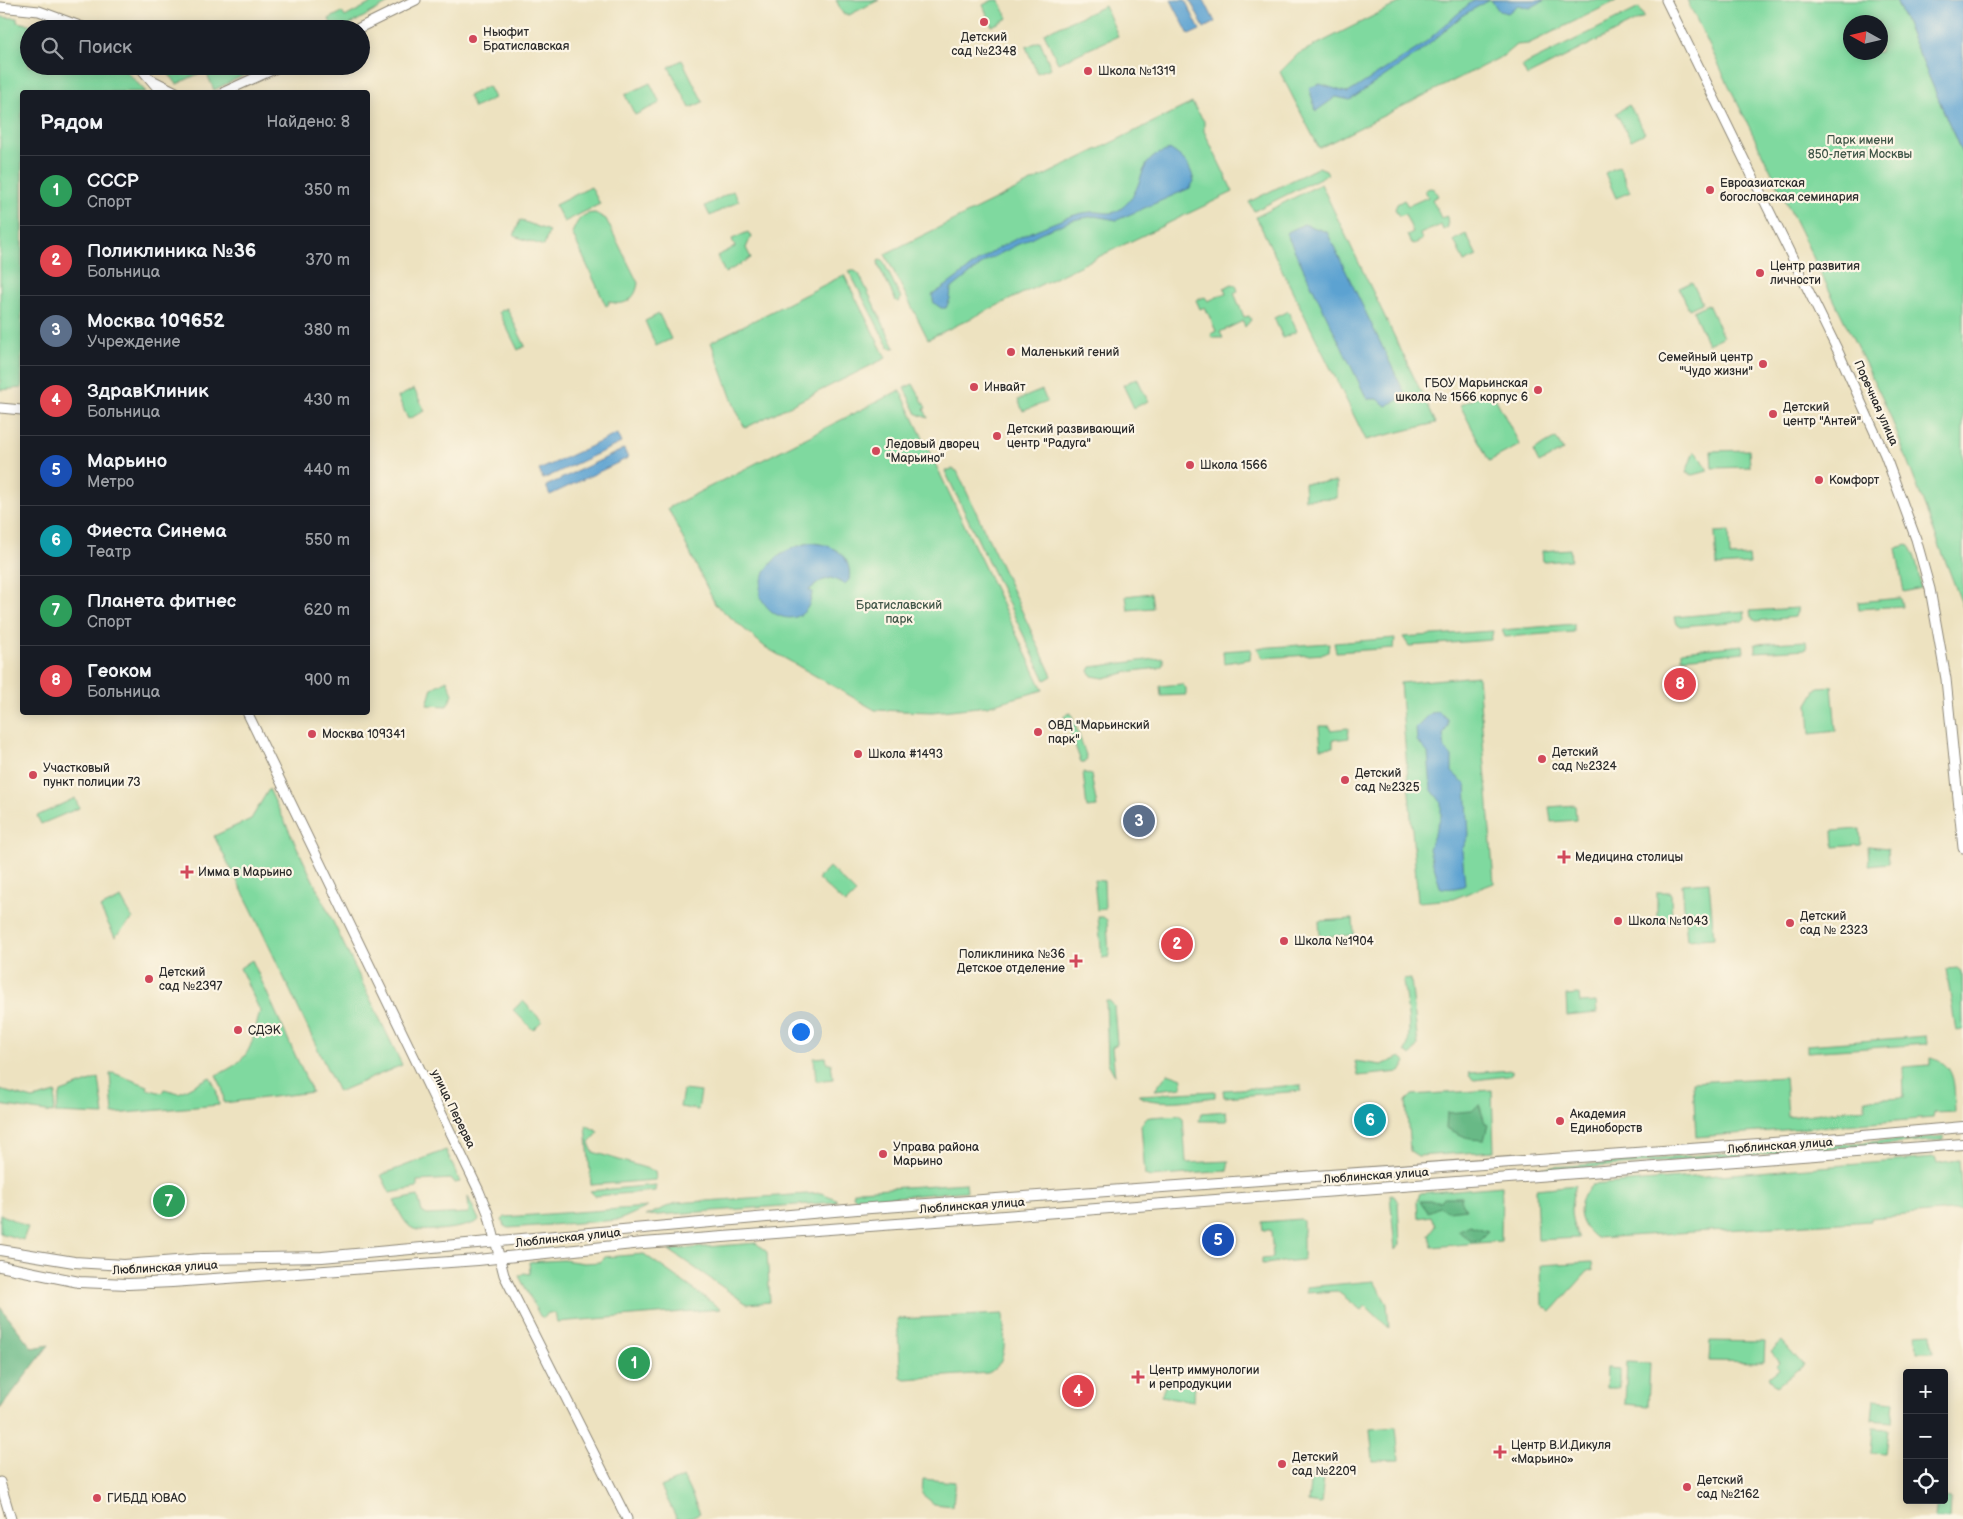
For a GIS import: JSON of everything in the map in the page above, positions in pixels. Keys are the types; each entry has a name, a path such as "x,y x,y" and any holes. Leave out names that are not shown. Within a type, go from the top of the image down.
{"main road":[{"path":"370,23 416,0"},
{"name":"Поречная улица","path":"1666,0 1837,349 1885,455 1916,540 1930,589 1946,679 1963,848"},
{"path":"0,7 39,11 64,20"},
{"path":"147,75 160,90"},
{"path":"234,90 263,75"},
{"path":"152,80 172,90"},
{"path":"0,407 20,404"},
{"path":"0,407 20,410"},
{"name":"улица Перерва","path":"248,715 474,1180 488,1213 504,1275 627,1519"},
{"name":"Люблинская улица","path":"0,1250 74,1262 124,1264 322,1257 858,1208 1820,1140 1963,1127"},
{"name":"Люблинская улица","path":"0,1266 67,1280 128,1284 311,1273 500,1258 643,1243 1963,1144"},
{"path":"0,1482 11,1519"}],"green space":[{"path":"377,0 392,1 358,20 329,19 342,12 345,17"},
{"path":"836,0 879,0 849,15 843,14"},
{"path":"993,0 999,0 1008,18 992,26 983,5"},
{"path":"1405,0 1618,0 1528,44 1516,45 1503,56 1319,148 1280,72 1298,54"},
{"name":"Парк имени 850-летия Москвы","path":"1687,0 1896,0 1963,156 1963,607 1888,410"},
{"path":"1105,6 1118,36 1058,63 1044,33"},
{"path":"1639,8 1644,17 1527,76 1522,66"},
{"path":"0,17 17,18 17,22 20,23 20,75 130,75 144,90 20,90 20,388 0,390"},
{"path":"1040,41 1051,68 1037,73 1026,47"},
{"path":"682,60 703,102 690,108 669,67"},
{"path":"170,75 196,75 177,84"},
{"path":"207,75 244,75 214,90"},
{"path":"650,83 660,103 635,115 625,95"},
{"path":"488,86 494,98 474,108 468,96"},
{"path":"1192,103 1204,121 1204,131 1233,192 928,339 885,254"},
{"path":"1629,105 1645,133 1631,140 1616,113"},
{"path":"1619,166 1630,192 1616,198 1605,173"},
{"path":"1319,167 1326,170 1328,174 1254,211 1249,202"},
{"path":"1321,184 1436,423 1366,440 1256,217"},
{"path":"591,187 600,204 564,222 555,205"},
{"path":"1434,189 1438,196 1432,199 1441,218 1447,216 1448,227 1443,230 1441,225 1420,234 1422,240 1414,244 1410,242 1407,235 1413,232 1405,214 1399,216 1395,209 1397,204 1404,200 1408,206 1428,197 1425,190"},
{"path":"733,191 739,201 710,216 705,206"},
{"path":"595,213 606,219 638,283 635,294 624,303 608,301 609,304 606,306 572,233 582,216"},
{"path":"520,220 549,231 544,246 514,236"},
{"path":"748,232 751,237 746,248 751,258 725,273 717,256 735,247 732,239"},
{"path":"1466,234 1477,256 1464,262 1454,240"},
{"path":"879,260 883,261 901,298 899,302 896,301 879,267"},
{"path":"849,271 855,271 859,274 895,348 889,348"},
{"path":"844,275 886,358 745,428 734,405 711,342"},
{"path":"1692,282 1702,303 1689,309 1679,288"},
{"path":"1232,284 1236,285 1238,291 1234,293 1244,317 1249,316 1251,320 1245,327 1243,321 1220,332 1223,338 1213,338 1211,334 1216,331 1205,307 1200,309 1196,300 1205,297 1208,301 1226,293 1224,288"},
{"path":"1708,304 1723,337 1708,344 1693,311"},
{"path":"507,308 525,346 518,350 499,312"},
{"path":"1288,311 1297,331 1283,338 1274,318"},
{"path":"659,314 671,339 656,346 645,321"},
{"path":"1137,378 1148,401 1134,408 1123,385"},
{"path":"913,384 926,408 924,409 928,418 917,414 904,388"},
{"path":"414,389 425,411 408,419 398,397"},
{"name":"Братиславский парк","path":"900,390 1043,690 987,706 932,712 875,710 765,647 715,604 668,508"},
{"path":"1042,390 1047,402 1023,411 1018,400"},
{"path":"1491,390 1520,445 1489,461 1460,405"},
{"path":"1556,438 1563,450 1539,463 1533,451"},
{"path":"1749,450 1750,467 1712,468 1711,451"},
{"path":"1694,451 1702,459 1708,471 1693,475 1686,473"},
{"path":"952,469 957,471 1052,676 1045,680 945,471"},
{"path":"1337,482 1337,498 1305,499 1304,483"},
{"path":"1729,531 1730,557 1749,556 1750,564 1717,566 1715,532"},
{"path":"1908,545 1917,565 1920,588 1904,592 1896,548"},
{"path":"1570,549 1571,560 1543,562 1542,551"},
{"path":"1151,593 1153,608 1128,610 1126,596"},
{"path":"1900,598 1902,606 1859,609 1858,602"},
{"path":"1798,608 1795,617 1756,621 1751,617 1750,611"},
{"path":"1744,611 1745,618 1742,621 1680,626 1677,624 1675,617"},
{"path":"1574,624 1574,632 1505,637 1502,630"},
{"path":"1493,631 1491,640 1409,646 1403,637"},
{"path":"1395,638 1394,648 1336,652 1334,643"},
{"path":"1806,641 1807,649 1755,652 1755,644"},
{"path":"1329,643 1328,652 1324,654 1263,658 1257,648"},
{"path":"1743,645 1744,652 1682,658 1682,651"},
{"path":"1251,649 1250,659 1224,663 1223,651"},
{"path":"1163,658 1163,665 1159,668 1133,671 1104,678 1092,676 1089,671 1091,667"},
{"path":"1478,676 1494,883 1453,899 1418,902 1400,683"},
{"path":"447,680 453,694 447,706 427,705 432,688"},
{"path":"1182,684 1186,688 1186,695 1161,696 1160,686"},
{"path":"1832,686 1836,731 1810,734 1808,704 1818,687"},
{"path":"1071,713 1087,758 1085,762 1081,762 1064,715"},
{"path":"1319,726 1330,726 1330,730 1348,728 1349,738 1333,740 1333,747 1321,748"},
{"path":"1083,772 1091,775 1097,807 1087,808"},
{"path":"269,789 402,1065 338,1092 251,908 214,836 251,819"},
{"path":"75,798 79,808 41,824 37,816"},
{"path":"1575,805 1576,820 1551,822 1549,807"},
{"path":"1860,829 1861,845 1834,847 1833,831"},
{"path":"1868,846 1888,848 1889,863 1869,865"},
{"path":"829,867 856,893 845,904 818,879"},
{"path":"1094,880 1104,881 1105,909 1097,910"},
{"path":"1709,882 1714,938 1687,940 1682,884"},
{"path":"1657,892 1671,892 1672,923 1657,923"},
{"path":"121,898 133,919 115,937 100,908"},
{"path":"1098,917 1103,917 1107,920 1109,957 1102,958"},
{"path":"1353,919 1354,935 1320,937 1319,921"},
{"path":"252,960 312,1092 224,1103 222,1087 216,1075 237,1064 248,1050 252,1043 260,1011 240,968"},
{"path":"1958,968 1962,971 1963,1030 1956,1031 1946,969"},
{"path":"1411,979 1418,1045 1411,1056 1405,1052 1408,1045 1409,1027 1403,980"},
{"path":"1579,994 1580,1003 1596,1002 1597,1013 1567,1016 1566,995"},
{"path":"523,1001 542,1021 533,1030 513,1010"},
{"path":"1106,1001 1110,1001 1114,1006 1117,1044 1112,1047 1115,1076 1108,1063"},
{"path":"1926,1036 1927,1044 1807,1052 1807,1045"},
{"path":"826,1057 827,1063 831,1063 833,1079 816,1081 814,1058"},
{"path":"1400,1057 1406,1062 1400,1072 1358,1076 1355,1061 1382,1065"},
{"path":"1930,1058 1946,1065 1950,1071 1954,1086 1955,1112 1934,1113 1933,1118 1696,1137 1693,1082 1785,1077 1788,1117 1865,1108 1865,1099 1904,1097 1903,1067 1930,1065"},
{"path":"1512,1070 1512,1073 1508,1076 1474,1080 1468,1073"},
{"path":"113,1073 148,1086 147,1089 162,1093 164,1089 179,1093 210,1077 216,1089 219,1105 113,1114 110,1074"},
{"path":"1168,1073 1182,1078 1182,1087 1155,1090"},
{"path":"99,1078 104,1115 55,1113 61,1092"},
{"path":"1301,1085 1301,1091 1224,1097 1223,1090"},
{"path":"0,1090 33,1099 56,1093 53,1113 0,1105"},
{"path":"683,1090 701,1092 698,1110 680,1107"},
{"path":"1492,1090 1494,1151 1418,1156 1410,1151 1406,1101 1412,1095"},
{"path":"1215,1091 1215,1097 1175,1101 1153,1101 1139,1095"},
{"path":"1479,1104 1485,1123 1488,1125 1484,1140 1470,1139 1446,1128 1447,1113 1472,1111"},
{"path":"1226,1111 1227,1121 1199,1121 1201,1113"},
{"path":"1180,1115 1183,1118 1186,1163 1229,1161 1227,1171 1150,1177 1145,1175 1141,1125 1146,1118"},
{"path":"586,1125 599,1132 589,1143 593,1152 655,1171 656,1180 591,1185"},
{"path":"1944,1136 1944,1140 1544,1171 1541,1168"},
{"path":"446,1150 460,1182 455,1183 452,1179 417,1181 417,1188 390,1193 381,1175"},
{"path":"1935,1158 1937,1163 1959,1160 1963,1210 1871,1218 1871,1221 1596,1238 1589,1232 1581,1220 1580,1213 1583,1198 1592,1185"},
{"path":"966,1183 967,1191 858,1200 853,1196 854,1192 859,1190"},
{"path":"656,1185 655,1191 595,1196 590,1191"},
{"path":"1576,1185 1571,1212 1573,1225 1579,1238 1538,1240 1536,1189"},
{"path":"1502,1186 1501,1241 1432,1247 1429,1235 1435,1226 1431,1216 1418,1218 1417,1202 1420,1193"},
{"path":"822,1193 836,1199 837,1202 645,1216 676,1203"},
{"path":"1390,1195 1394,1196 1398,1202 1400,1244 1395,1250"},
{"path":"418,1196 422,1212 427,1215 469,1213 468,1197 479,1220 475,1223 448,1229 414,1229 405,1221 394,1201"},
{"path":"1444,1197 1462,1197 1461,1200 1466,1209 1447,1211 1439,1207 1428,1212 1420,1201 1441,1201"},
{"path":"648,1207 619,1220 508,1228 504,1226 502,1220 505,1217"},
{"path":"0,1214 28,1227 23,1240 0,1233"},
{"path":"1300,1219 1303,1221 1303,1260 1262,1264 1262,1259 1273,1258 1271,1230 1263,1230 1262,1222"},
{"path":"1469,1225 1488,1231 1479,1240 1471,1241 1458,1231"},
{"path":"756,1243 767,1252 770,1302 747,1304 669,1250"},
{"path":"644,1254 721,1309 557,1322 555,1313 548,1313 544,1318 540,1316 519,1276 524,1273 530,1274 529,1262 563,1260 584,1263 600,1262 605,1257"},
{"path":"1592,1262 1593,1270 1590,1269 1551,1312 1542,1305 1541,1265"},
{"path":"1374,1281 1387,1304 1389,1328 1366,1306 1361,1310 1337,1291 1306,1293 1306,1287"},
{"path":"0,1307 32,1348 49,1345 0,1409"},
{"path":"1003,1314 1003,1355 995,1368 988,1373 905,1379 901,1377 897,1319"},
{"path":"1932,1333 1933,1352 1917,1352 1916,1334"},
{"path":"1710,1341 1765,1342 1764,1362 1709,1361"},
{"path":"1782,1341 1803,1365 1777,1386 1769,1377 1779,1369 1776,1365 1779,1362 1771,1351"},
{"path":"1627,1362 1650,1363 1648,1406 1625,1404"},
{"path":"1607,1368 1620,1369 1620,1388 1606,1388"},
{"path":"1167,1381 1195,1383 1194,1401 1161,1396"},
{"path":"1874,1399 1894,1401 1892,1422 1872,1420"},
{"path":"1396,1427 1399,1460 1373,1461 1370,1429"},
{"path":"1873,1428 1888,1429 1885,1454 1871,1453"},
{"path":"1311,1475 1324,1477 1321,1504 1308,1502"},
{"path":"683,1477 700,1513 687,1519 677,1519 661,1487"},
{"path":"923,1479 955,1482 953,1506 934,1504 922,1494"},
{"path":"1948,1499 1951,1499 1950,1519 1935,1519 1937,1504 1948,1504"}],"water":[{"path":"1171,0 1185,0 1200,30 1189,35"},
{"path":"1190,0 1204,0 1215,22 1204,28"},
{"path":"1476,0 1490,0 1463,15 1420,52 1350,100 1336,97 1316,111 1309,88 1320,84 1348,93 1420,47 1470,3"},
{"path":"1491,0 1545,0 1530,8 1518,5 1508,13 1499,11"},
{"path":"1896,0 1963,0 1963,156"},
{"path":"1171,150 1180,156 1191,171 1194,181 1190,188 1117,220 1094,216 1073,220 1040,233 986,261 951,289 950,299 946,308 941,308 934,303 932,295 986,256 1010,242 1075,215 1090,212 1112,213 1119,210 1134,193 1145,167 1151,160 1159,154"},
{"path":"1304,224 1327,232 1406,396 1386,406 1378,399 1367,399 1286,233"},
{"path":"617,434 621,443 543,479 539,470"},
{"path":"624,449 628,458 550,495 546,486"},
{"path":"809,543 825,545 839,552 848,563 849,580 845,584 831,578 821,581 809,590 812,592 809,604 804,612 797,617 780,616 772,612 760,595 765,572 780,555"},
{"path":"1438,712 1448,719 1448,726 1443,735 1445,749 1452,757 1452,772 1466,785 1469,835 1462,850 1465,885 1452,888 1440,887 1429,849 1441,816 1441,802 1431,789 1428,753 1417,741 1416,728 1431,713"}],"place":[{"name":"Детский сад №2348","path":"984,22"},
{"name":"Ньюфит Братиславская","path":"473,39"},
{"name":"Школа №1319","path":"1088,71"},
{"name":"Евроазиатская богословская семинария","path":"1710,190"},
{"name":"Центр развития личности","path":"1760,273"},
{"name":"Маленький гений","path":"1011,352"},
{"name":"Семейный центр \"Чудо жизни\"","path":"1763,364"},
{"name":"Инвайт","path":"974,387"},
{"name":"ГБОУ Марьинская школа № 1566 корпус 6","path":"1538,390"},
{"name":"Детский центр \"Антей\"","path":"1773,414"},
{"name":"Детский развивающий центр \"Радуга\"","path":"997,436"},
{"name":"Ледовый дворец \"Марьино\"","path":"876,451"},
{"name":"Школа 1566","path":"1190,465"},
{"name":"Комфорт","path":"1819,480"},
{"name":"Геоком","path":"1680,684"},
{"name":"ОВД \"Марьинский парк\"","path":"1038,732"},
{"name":"Москва 109341","path":"312,734"},
{"name":"Школа #1493","path":"858,754"},
{"name":"Детский сад №2324","path":"1542,759"},
{"name":"Участковый пункт полиции 73","path":"33,775"},
{"name":"Детский сад №2325","path":"1345,780"},
{"name":"Москва 109652","path":"1139,821"},
{"name":"Медицина столицы","path":"1564,857"},
{"name":"Имма в Марьино","path":"187,872"},
{"name":"Школа №1043","path":"1618,921"},
{"name":"Детский сад № 2323","path":"1790,923"},
{"name":"Школа №1904","path":"1284,941"},
{"name":"Поликлиника №36","path":"1177,944"},
{"name":"Поликлиника №36 Детское отделение","path":"1076,961"},
{"name":"Детский сад №2397","path":"149,979"},
{"name":"СДЭК","path":"238,1030"},
{"name":"Фиеста Синема","path":"1370,1120"},
{"name":"Академия Единоборств","path":"1560,1121"},
{"name":"Управа района Марьино","path":"883,1154"},
{"name":"Планета фитнес","path":"169,1201"},
{"name":"Марьино","path":"1218,1240"},
{"name":"СССР","path":"634,1363"},
{"name":"Центр иммунологии и репродукции","path":"1138,1377"},
{"name":"ЗдравКлиник","path":"1078,1391"},
{"name":"Центр В.И.Дикуля «Марьино»","path":"1500,1452"},
{"name":"Детский сад №2209","path":"1282,1464"},
{"name":"Детский сад №2162","path":"1687,1487"},
{"name":"ГИБДД ЮВАО","path":"97,1498"}]}
